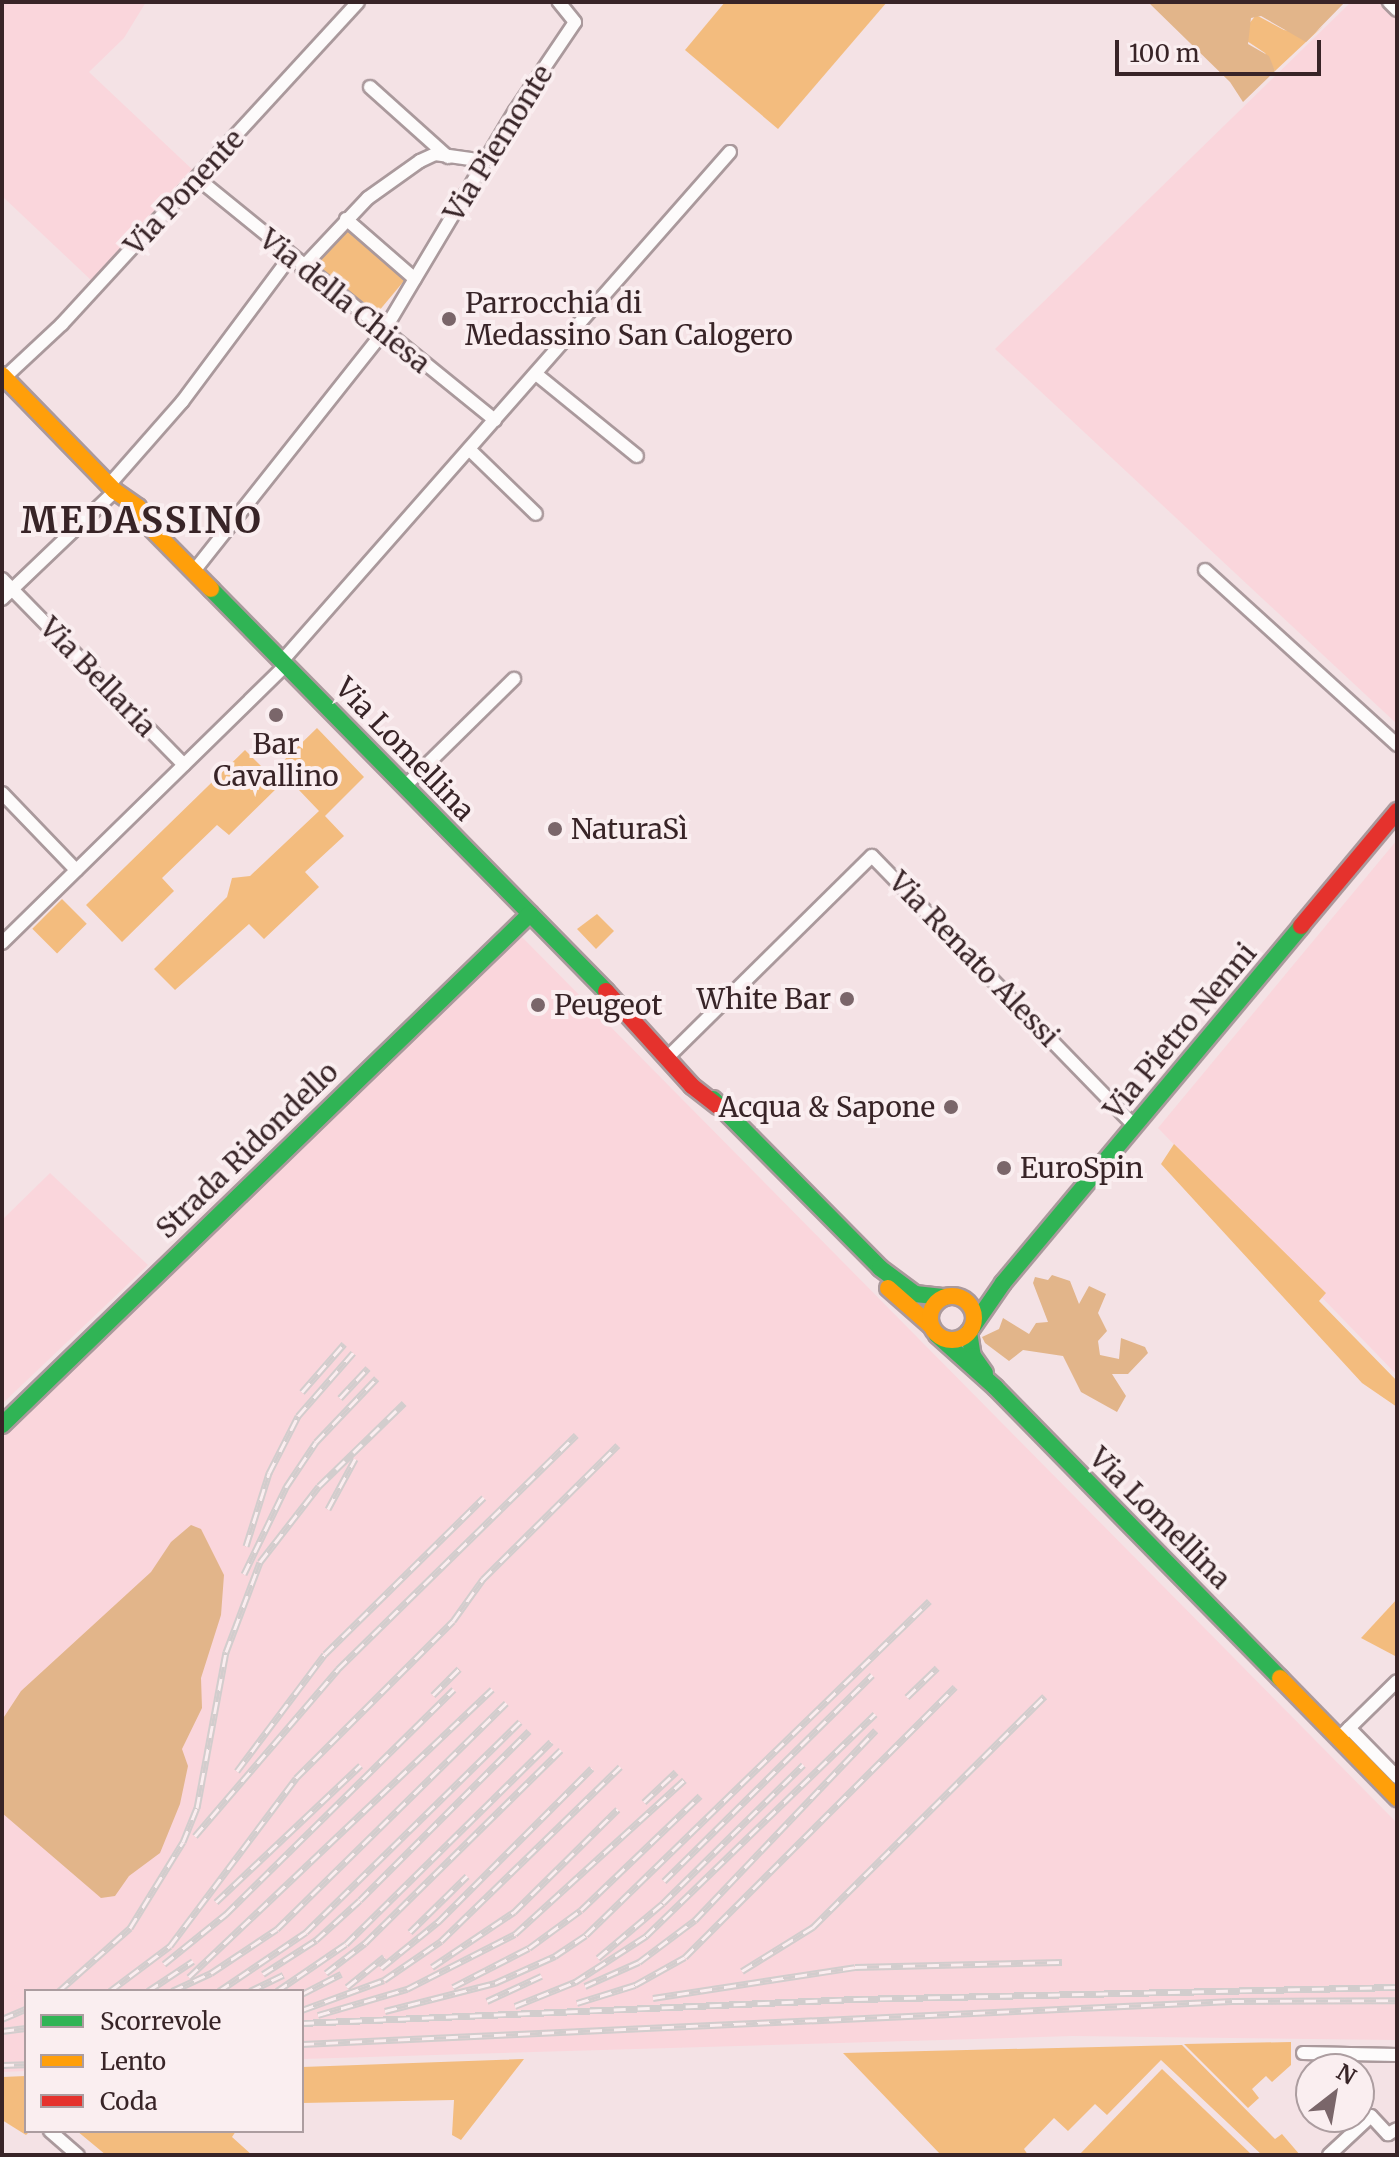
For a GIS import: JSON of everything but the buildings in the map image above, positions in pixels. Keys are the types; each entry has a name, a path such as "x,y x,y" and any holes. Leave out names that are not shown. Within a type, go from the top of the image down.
{"main road":[{"name":"Via Lomellina","path":"3,376 113,489 129,499 145,522 628,1013 692,1086 718,1106"},
{"name":"Via Pietro Nenni","path":"971,1330 1003,1283 1397,811"},
{"name":"Strada Ridondello","path":"2,1425 530,914"},
{"name":"Via Lomellina","path":"628,1013 673,1052 718,1106 835,1226 887,1287 996,1388 1287,1684 1304,1696 1305,1703 1344,1733 1397,1798"},
{"name":"Via Lomellina","path":"835,1226 906,1289 926,1297 952,1297 971,1307 973,1356 996,1388"},
{"path":"971,1330 957,1340 934,1330 932,1308 952,1297 1003,1283"}],"street":[{"name":"Via Ponente","path":"3,376 197,178 358,2"},
{"path":"1389,2 1397,10"},
{"name":"Via Piemonte","path":"382,334 485,161 575,22 567,4"},
{"path":"370,87 448,157"},
{"path":"2,943 284,663 730,152"},
{"path":"302,268 346,219 420,161 435,154 485,161"},
{"name":"Via della Chiesa","path":"197,178 382,334 495,420"},
{"path":"346,219 415,279"},
{"path":"2,599 113,489 290,257"},
{"path":"194,571 382,334"},
{"path":"536,374 637,456"},
{"path":"469,449 536,514"},
{"path":"1205,570 1397,745"},
{"name":"Via Bellaria","path":"2,579 184,765"},
{"path":"405,786 514,679"},
{"path":"2,793 76,870"},
{"name":"Via Renato Alessi","path":"673,1052 872,856 1135,1126"},
{"path":"1344,1733 1397,1681"},
{"name":"Via Lomellina","path":"1344,1733 1397,1777"},
{"path":"1375,2055 1397,2055"},
{"path":"1329,2155 1371,2116 1388,2134 1397,2129"},
{"path":"52,2133 78,2155"}],"shaded area":[{"path":"2,2 146,2 124,38 89,72 196,173 92,281 2,196"},
{"path":"725,2 887,2 778,129 685,50"},
{"path":"1148,2 1345,2 1306,42 1261,16 1251,18 1248,44 1269,56 1275,71 1243,102 1230,82"},
{"path":"1351,2 1397,2 1397,724 995,349"},
{"path":"1256,15 1284,30 1312,35 1323,26 1275,71 1265,53 1247,41 1248,25"},
{"path":"347,226 408,277 373,318 312,267"},
{"path":"317,728 364,777 325,816 344,836 305,872 319,887 264,939 249,924 175,990 154,969 227,897 232,878 250,876 319,811 277,767"},
{"path":"245,750 280,785 229,835 217,825 162,878 174,891 122,942 86,905"},
{"path":"1397,840 1397,1375 1158,1128"},
{"path":"62,899 87,924 57,953 32,929"},
{"path":"597,914 614,931 596,949 577,929"},
{"path":"519,934 1397,1823 1397,2040 1073,2036 304,2059 304,1989 24,1989 24,2071 2,2072 2,1437"},
{"path":"1174,1144 1326,1293 1319,1301 1397,1381 1397,1407 1362,1383 1161,1164"},
{"path":"50,1173 148,1265 2,1404 2,1220"},
{"path":"1052,1275 1070,1281 1079,1304 1089,1286 1106,1294 1098,1313 1107,1331 1098,1341 1100,1355 1119,1359 1121,1338 1145,1347 1148,1353 1128,1374 1112,1374 1126,1396 1117,1412 1081,1392 1063,1356 1023,1350 1009,1361 985,1343 982,1337 999,1329 1003,1318 1029,1334 1036,1323 1048,1322 1033,1283 1035,1277 1048,1280"},
{"path":"191,1525 201,1529 224,1575 221,1615 201,1678 202,1708 182,1749 188,1766 180,1804 160,1853 129,1876 115,1896 101,1898 2,1813 2,1720 21,1691 151,1572 171,1542"},
{"path":"1397,1599 1397,1657 1361,1638"},
{"path":"1291,2042 1291,2065 1272,2082 1266,2076 1252,2089 1259,2098 1248,2108 1184,2044"},
{"path":"1182,2045 1275,2139 1282,2134 1300,2155 1262,2155 1161,2060 1107,2115 1095,2104 1068,2131 1054,2118 1024,2149 1028,2155 941,2155 843,2053"},
{"path":"524,2059 461,2140 452,2135 454,2100 304,2103 304,2067"},
{"path":"1162,2069 1251,2154 1079,2155"},
{"path":"24,2076 26,2135 2,2120 2,2077"},
{"path":"79,2133 235,2133 232,2137 252,2155 106,2155"}],"railway":[{"path":"302,1392 344,1344"},
{"path":"246,1546 269,1473 298,1416 353,1353"},
{"path":"340,1398 368,1368"},
{"path":"244,1574 286,1487 316,1442 377,1378"},
{"path":"61,1989 130,1928 183,1842 197,1808 226,1652 260,1562 319,1486 404,1403"},
{"path":"195,1836 338,1669 576,1435"},
{"path":"113,1989 170,1946 296,1778 453,1621 483,1579 618,1445"},
{"path":"328,1509 355,1459"},
{"path":"237,1771 325,1654 484,1497"},
{"path":"385,2011 495,1983 555,1956 586,1935 930,1601"},
{"path":"907,1697 937,1668"},
{"path":"433,1695 459,1669"},
{"path":"664,1881 872,1675"},
{"path":"577,2003 635,1985 685,1957 955,1687"},
{"path":"164,1964 226,1914 454,1689"},
{"path":"189,1977 492,1689"},
{"path":"742,1971 813,1927 1045,1696"},
{"path":"176,1989 211,1973 277,1929 506,1703"},
{"path":"515,2006 575,1982 646,1936 875,1714"},
{"path":"222,1989 306,1932 520,1722"},
{"path":"585,1986 639,1962 695,1920 876,1730"},
{"path":"263,1974 316,1940 360,1900 529,1731"},
{"path":"280,1989 346,1944 551,1742"},
{"path":"326,1973 365,1943 561,1750"},
{"path":"216,1902 361,1765"},
{"path":"598,1958 663,1903 803,1765"},
{"path":"304,2009 384,1980 441,1941 620,1767"},
{"path":"381,1968 439,1921 592,1768"},
{"path":"644,1802 676,1772"},
{"path":"318,2015 407,1989 515,1934 684,1780"},
{"path":"453,1987 529,1948 581,1910 700,1796"},
{"path":"432,1967 514,1912 618,1809"},
{"path":"410,1932 467,1876"},
{"path":"347,1987 384,1957"},
{"path":"151,1989 193,1961"},
{"path":"653,1998 855,1967 1062,1962"},
{"path":"304,1993 341,1974"},
{"path":"254,1989 283,1975"},
{"path":"487,2001 541,1976"},
{"path":"304,2023 856,1999 1397,1987"},
{"path":"304,2044 1232,2001 1397,2000"},
{"path":"2,2019 24,2010"},
{"path":"2,2031 24,2028"},
{"path":"2,2065 24,2064"}],"traffic: fast":[{"path":"211,589 606,991"},
{"path":"2,1425 530,914"},
{"path":"972,1328 1003,1283 1301,926"},
{"path":"713,1099 880,1268 915,1294 945,1297"},
{"path":"969,1332 973,1356 985,1373"},
{"path":"937,1335 996,1388 1280,1678"}],"traffic: slow":[{"path":"2,375 115,491 138,507 145,522 211,589"},
{"path":"888,1288 930,1325"},
{"path":"952,1296 968,1302 974,1318 968,1334 952,1340 936,1334 930,1318 936,1302 952,1296"},
{"path":"1280,1678 1397,1798"}],"traffic: jam":[{"path":"1301,926 1397,811"},
{"path":"606,991 692,1086 718,1106"}],"place":[{"name":"Parrocchia di Medassino San Calogero","path":"449,319"},
{"name":"Bar Cavallino","path":"276,715"},
{"name":"NaturaSì","path":"555,829"},
{"name":"White Bar","path":"847,999"},
{"name":"Peugeot","path":"538,1005"},
{"name":"Acqua & Sapone","path":"951,1107"},
{"name":"EuroSpin","path":"1004,1168"}],"district":[{"name":"MEDASSINO","path":"142,521"}]}
